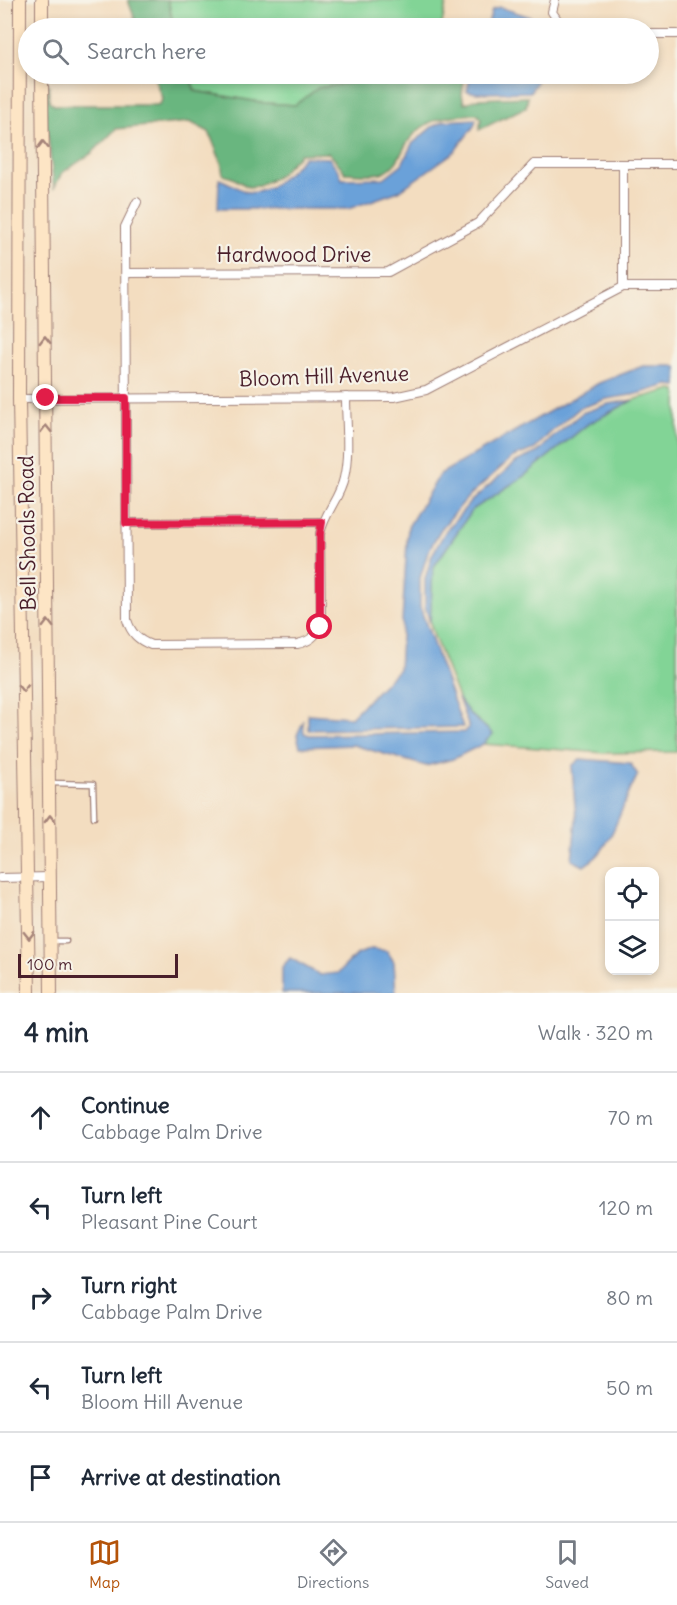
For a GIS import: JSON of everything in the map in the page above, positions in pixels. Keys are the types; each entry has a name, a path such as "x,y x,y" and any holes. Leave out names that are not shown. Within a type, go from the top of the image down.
{"main road":[{"name":"Bell Shoals Road","path":"20,0 20,18"},
{"path":"42,0 42,18"},
{"name":"Bell Shoals Road","path":"20,84 19,399 30,993"},
{"name":"Bell Shoals Road","path":"42,84 51,993"}],"street":[{"path":"555,0 552,12 556,18"},
{"path":"659,34 677,34"},
{"name":"Hardwood Drive","path":"126,273 388,272 478,223 534,164 677,164"},
{"path":"623,164 623,287"},
{"path":"137,202 125,227 127,620 130,629 142,641 151,645 286,645 307,642 315,636 320,627 322,522 344,478 346,397"},
{"name":"Bloom Hill Avenue","path":"19,399 394,397 426,390 623,287 677,287"},
{"path":"126,523 322,522"},
{"path":"0,878 51,877"}],"lane":[{"path":"50,783 93,784 94,817"},
{"path":"51,941 66,941"}],"green space":[{"path":"128,0 168,0 172,18 134,18"},
{"path":"168,0 447,0 443,18 172,18"},
{"path":"157,84 193,84 195,91 265,103 295,105 318,88 344,84 464,84 464,104 476,99 528,97 526,107 479,130 481,119 477,114 440,119 424,126 409,140 392,166 379,173 345,173 329,153 300,154 278,176 259,186 248,187 223,175 221,162 209,132 190,122 116,129 92,153 62,173 54,188 42,85 49,85 49,101 54,105 157,105 161,103 162,98"},
{"path":"193,84 344,84 318,88 296,105 265,103 195,91"},
{"path":"669,390 677,391 677,752 605,753 483,744 492,733 469,713 458,698 430,623 433,568 472,510 524,476 588,424 633,400"}],"water":[{"path":"499,7 531,18 490,18 492,10"},
{"path":"469,84 535,84 530,92 477,93 467,91"},
{"path":"476,119 474,126 454,152 399,191 348,209 218,209 219,179 245,191 261,191 278,182 304,157 329,158 342,179 384,178 402,164 412,144 432,127 444,121"},
{"path":"643,366 677,366 677,386 668,385 637,394 607,399 580,408 535,449 513,457 468,497 441,529 428,552 420,578 420,607 463,727 308,730 308,714 351,717 399,669 408,527 440,474 599,383"},
{"path":"633,400 588,424 524,476 472,510 433,568 430,623 425,606 425,579 432,555 445,532 471,501 516,462 538,452 582,413 608,404"},
{"path":"458,698 469,713 493,734 483,744 453,759 426,766 353,745 300,747 297,735 303,722 304,733 309,735 465,732 468,725"},
{"path":"580,759 630,763 638,775 605,845 597,856 584,866 572,860 576,819 572,766"},
{"path":"371,949 387,951 394,962 396,993 282,993 282,967 290,958 320,975 338,973 356,955"}],"route":[{"path":"46,398 126,398 126,523 322,522 320,627"}]}
